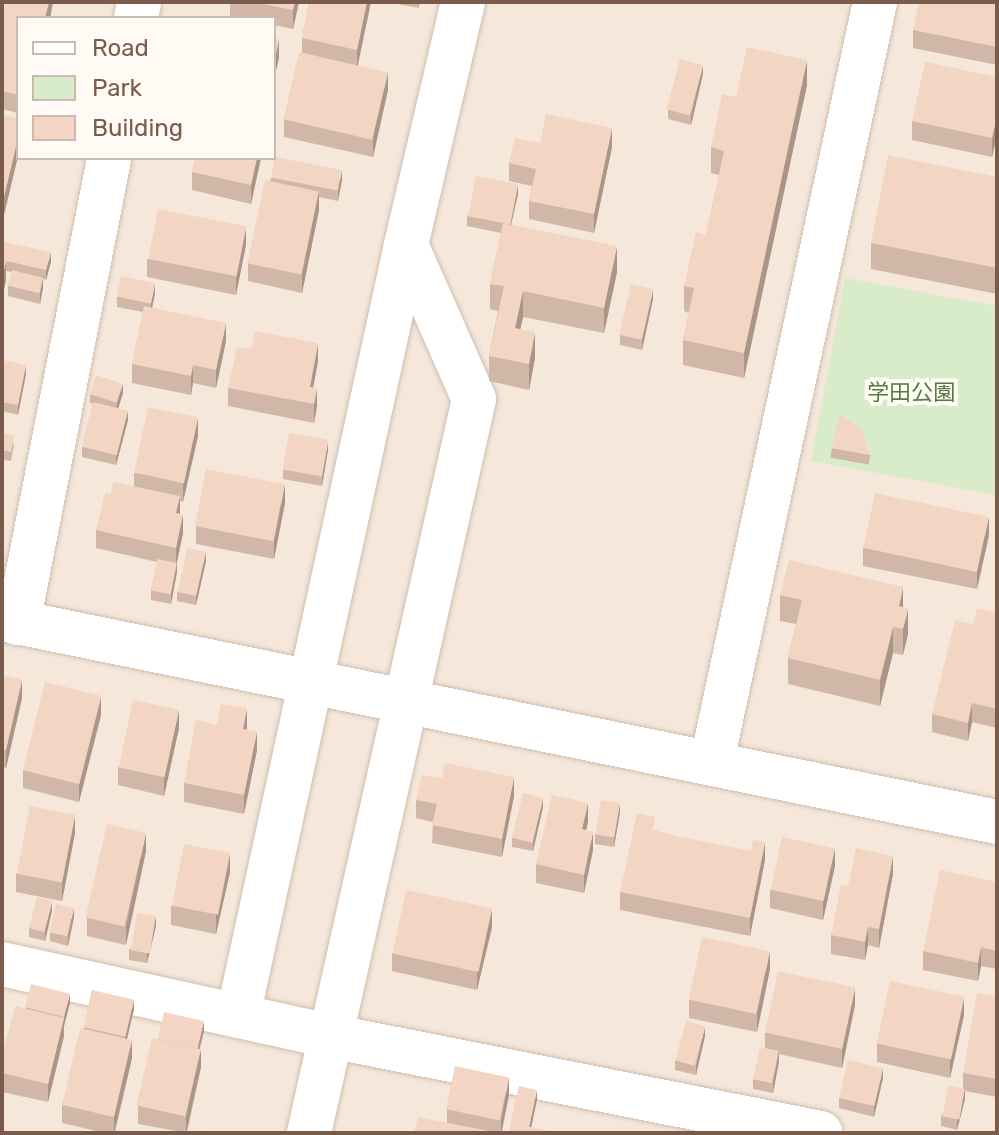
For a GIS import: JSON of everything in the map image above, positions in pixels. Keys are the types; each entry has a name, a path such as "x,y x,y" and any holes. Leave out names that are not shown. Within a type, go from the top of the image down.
{"street":[{"path":"238,1016 406,245 463,2"},
{"path":"712,761 875,2"},
{"path":"109,160 10,621 402,703 712,761 997,822"},
{"path":"309,1133 402,703 474,399 406,245"},
{"path":"2,964 330,1036 821,1133"}],"shaded area":[{"path":"2,2 997,2 997,1133 2,1133"}],"green space":[{"name":"学田公園","path":"845,278 997,306 997,495 811,461"}],"building":[{"path":"2,2 49,2 46,16 16,16 16,94 2,91"},
{"path":"253,2 295,2 293,10"},
{"path":"309,2 367,2 357,50 302,38"},
{"path":"919,2 997,2 997,47 913,30"},
{"path":"747,47 807,60 744,353 683,340 694,288 684,286 696,232 706,235 724,151 711,147 722,94 736,97"},
{"path":"299,52 388,72 372,140 283,119"},
{"path":"680,59 703,65 690,115 667,109"},
{"path":"925,62 997,77 997,116 992,138 912,121"},
{"path":"546,114 612,128 594,214 529,201 536,169 509,163 515,138 540,143"},
{"path":"2,115 16,118 16,146 2,200"},
{"path":"888,155 997,177 997,268 871,243"},
{"path":"276,157 342,170 338,191 271,178 274,160"},
{"path":"195,160 257,160 251,185 192,172"},
{"path":"476,176 518,184 510,224 468,216"},
{"path":"265,180 319,191 301,275 247,263"},
{"path":"158,209 246,226 237,276 148,259"},
{"path":"503,223 617,246 604,308 523,291 515,328 535,332 529,364 489,356 504,286 490,284"},
{"path":"4,242 51,252 46,270 2,260"},
{"path":"2,260 6,261 2,281"},
{"path":"12,270 43,278 39,293 8,286"},
{"path":"121,276 155,283 151,304 117,297"},
{"path":"631,284 653,289 642,340 619,335"},
{"path":"144,306 226,323 216,370 193,365 191,376 132,364"},
{"path":"255,331 318,343 310,387 317,388 314,404 228,388 237,347 251,349"},
{"path":"2,360 26,365 18,405 2,402"},
{"path":"96,375 123,384 116,403 90,394"},
{"path":"93,402 128,411 117,455 82,447"},
{"path":"148,407 198,418 184,483 134,473"},
{"path":"839,414 862,430 870,455 832,448"},
{"path":"2,432 14,435 11,452 2,450"},
{"path":"289,433 328,440 322,476 283,469"},
{"path":"206,469 285,484 273,541 195,526"},
{"path":"113,482 180,496 176,513 183,514 176,548 96,530 105,493 111,494"},
{"path":"875,493 988,517 977,572 863,548"},
{"path":"187,548 206,552 196,596 178,592"},
{"path":"157,559 177,563 171,594 151,590"},
{"path":"789,560 903,587 899,606 908,609 903,629 893,627 880,680 788,658 802,600 780,595"},
{"path":"977,608 997,613 997,709 972,703 968,723 932,714 955,620 973,624"},
{"path":"2,675 22,680 6,750 2,749"},
{"path":"45,682 101,696 79,784 23,770"},
{"path":"133,700 179,710 165,777 119,767"},
{"path":"221,704 247,708 243,729 257,731 244,795 184,783 196,720 217,725"},
{"path":"445,763 514,777 502,839 432,825 437,804 416,800 422,775 442,778"},
{"path":"523,793 543,798 532,843 512,838"},
{"path":"552,795 588,803 582,829 593,832 584,875 536,864"},
{"path":"601,800 620,803 614,838 596,835"},
{"path":"30,806 75,815 62,883 17,874"},
{"path":"637,813 655,817 653,831 751,851 753,840 765,842 750,918 620,892"},
{"path":"107,824 146,833 124,927 85,918"},
{"path":"782,837 835,848 824,901 771,890"},
{"path":"184,844 230,853 218,915 172,906"},
{"path":"856,848 893,856 879,929 868,927 865,942 831,935 841,885 848,886"},
{"path":"940,870 997,882 997,951 981,947 978,963 923,951"},
{"path":"406,890 492,908 479,972 392,954"},
{"path":"37,897 52,901 44,932 29,928"},
{"path":"56,904 74,908 67,936 49,932"},
{"path":"137,913 156,916 150,954 131,951"},
{"path":"702,937 769,951 756,1014 689,1000"},
{"path":"778,971 855,987 842,1049 765,1033"},
{"path":"890,981 964,997 951,1059 877,1044"},
{"path":"31,984 70,994 64,1017 25,1007"},
{"path":"92,990 134,1000 125,1037 83,1027"},
{"path":"977,993 997,996 997,1079 963,1073"},
{"path":"15,1006 64,1018 48,1084 2,1073 2,1056"},
{"path":"164,1012 204,1021 198,1049 158,1039"},
{"path":"686,1021 705,1026 695,1066 675,1061"},
{"path":"80,1028 132,1040 114,1117 62,1105"},
{"path":"152,1038 201,1049 185,1116 136,1105"},
{"path":"760,1047 779,1051 772,1083 753,1079"},
{"path":"848,1060 883,1068 874,1106 839,1098"},
{"path":"455,1066 509,1077 500,1120 446,1109"},
{"path":"519,1086 537,1090 528,1128 510,1124"},
{"path":"948,1086 965,1089 959,1119 943,1117"},
{"path":"418,1117 494,1132 494,1133 414,1133"},
{"path":"511,1123 560,1133 509,1133"}]}
